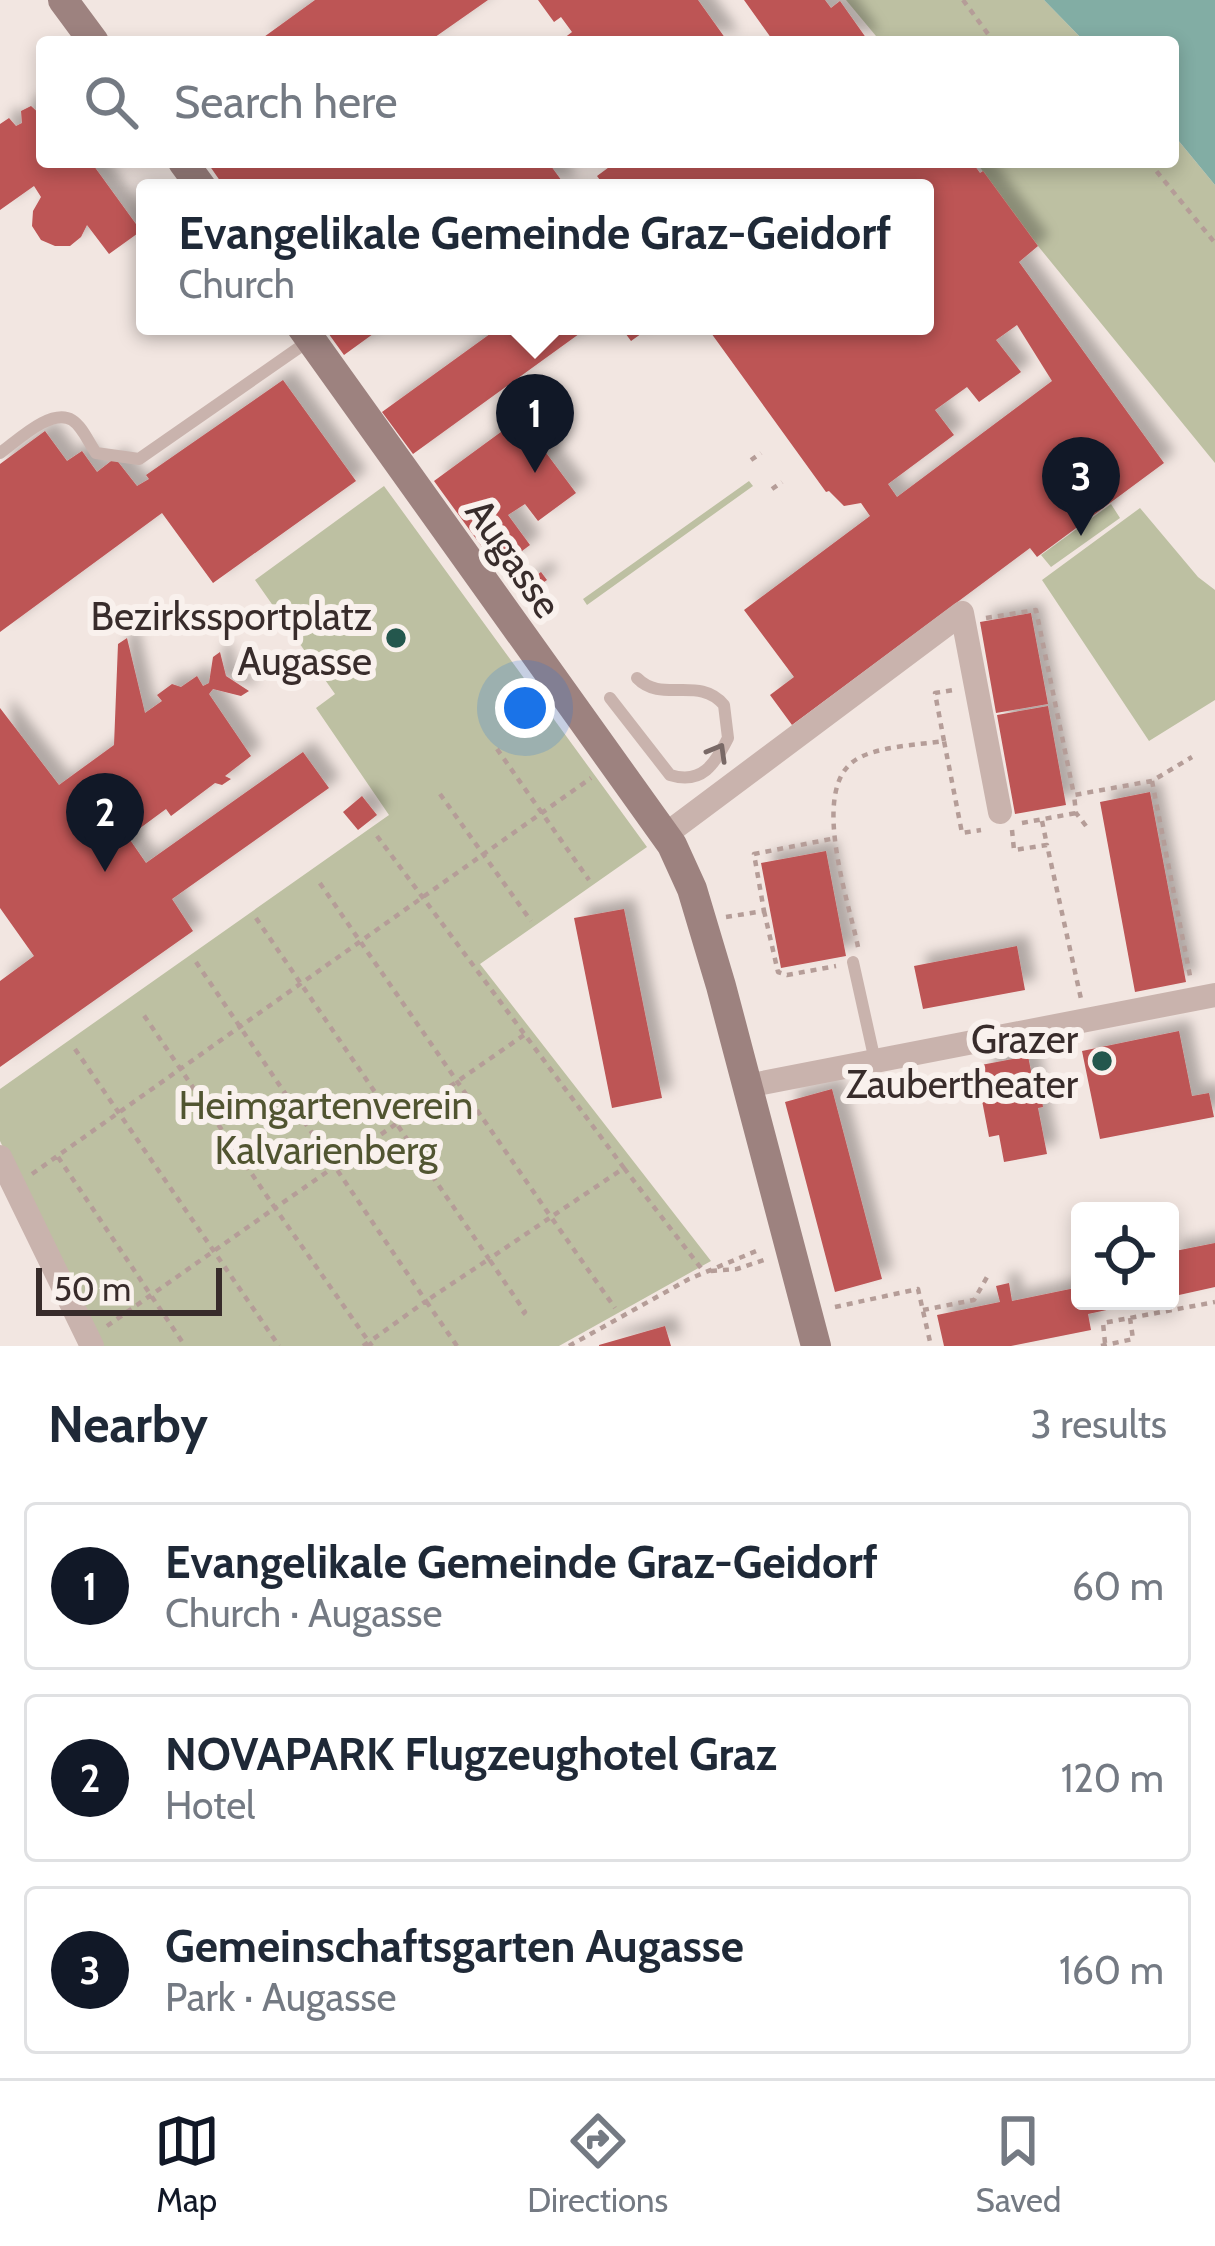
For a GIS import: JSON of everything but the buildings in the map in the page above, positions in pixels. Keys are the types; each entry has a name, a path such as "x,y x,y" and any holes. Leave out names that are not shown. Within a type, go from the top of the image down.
{"street":[{"path":"63,0 90,36"},
{"name":"Augasse","path":"306,335 664,835 692,890 816,1346"},
{"path":"664,835 962,613 997,820"},
{"path":"747,1086 1205,997"},
{"path":"0,1157 96,1339"}],"lane":[{"path":"0,453 40,424 62,416 75,421 96,452 139,459 302,335"},
{"path":"610,698 670,775 703,774 728,739 724,705 704,689 651,690 637,678"},
{"path":"854,962 875,1060"}],"path":[{"path":"964,0 990,36"},
{"path":"1154,168 1215,243"},
{"path":"751,460 761,452"},
{"path":"772,489 782,482"},
{"path":"964,622 1036,610 1076,813 1086,826"},
{"path":"976,686 935,693 962,833 997,820"},
{"path":"836,838 754,854 778,972 787,975 854,962 860,954 831,808 836,780 855,759 944,740"},
{"path":"497,749 589,880"},
{"path":"1074,795 1152,781 1192,758"},
{"path":"27,1177 598,773"},
{"path":"1152,781 1205,997"},
{"path":"440,794 531,921"},
{"path":"1047,844 1014,850 1011,825 1076,813"},
{"path":"1042,820 1086,1022"},
{"path":"377,836 705,1271"},
{"path":"317,879 615,1308"},
{"path":"724,918 764,911"},
{"path":"256,918 525,1312 518,1318"},
{"path":"196,962 457,1346"},
{"path":"142,1014 368,1345 624,1168"},
{"path":"96,1339 151,1295 524,1036"},
{"path":"75,1049 280,1346"},
{"path":"57,1156 185,1346"},
{"path":"569,1346 705,1271 766,1248"},
{"path":"705,1271 737,1269 770,1259"},
{"path":"923,1310 974,1300 987,1277"},
{"path":"830,1308 918,1289 932,1346"},
{"path":"1130,1318 1133,1339 1103,1345 1102,1323 1215,1302"}],"green space":[{"path":"846,0 1044,0 1079,36 876,36"},
{"path":"1179,141 1215,185 1215,463 980,168 1179,168"},
{"path":"749,481 753,486 587,605 583,599"},
{"name":"Heimgartenverein Kalvarienberg","path":"384,486 647,847 480,964 711,1261 559,1346 99,1346 0,1141 0,1089 389,815 316,708 335,694 255,580"},
{"path":"1111,504 1120,518 1051,567 1041,555"},
{"path":"1140,508 1198,577 1215,590 1215,700 1149,741 1042,580"}],"water":[{"path":"1044,0 1215,0 1215,185 1179,141 1179,36 1079,36"}],"place":[{"name":"Evangelikale Gemeinde Graz-Geidorf","path":"535,473"},
{"name":"Gemeinschaftsgarten Augasse","path":"1081,536"},
{"name":"Bezirkssportplatz Augasse","path":"396,638"},
{"name":"NOVAPARK Flugzeughotel Graz","path":"105,872"},
{"name":"Grazer Zaubertheater","path":"1102,1061"}]}
